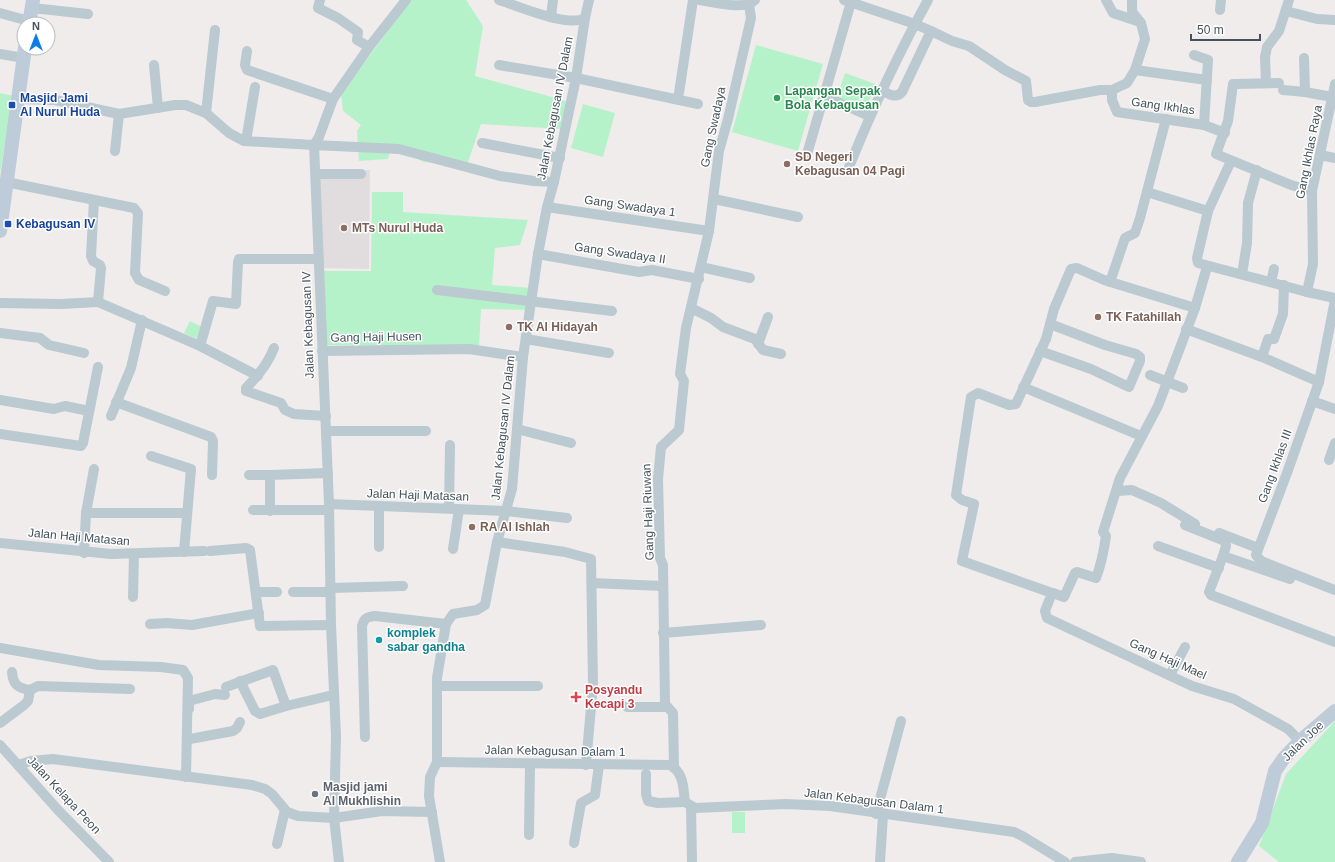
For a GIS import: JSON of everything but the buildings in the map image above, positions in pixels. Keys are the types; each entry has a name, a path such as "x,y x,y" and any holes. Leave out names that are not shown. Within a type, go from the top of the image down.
{"street":[{"path":"320,0 318,8 352,27 358,32 357,40 369,47"},
{"path":"502,0 550,17 576,21 585,18"},
{"path":"550,17 553,0"},
{"name":"Jalan Kebagusan IV Dalam","path":"446,624 453,614 482,609 485,605 497,542 512,489 523,357 538,254 547,207 560,158 576,78 589,0"},
{"path":"679,93 693,0"},
{"path":"699,0 740,6 752,2"},
{"path":"849,167 869,116 928,0"},
{"path":"1106,0 1112,13 1141,23"},
{"path":"807,154 824,96 848,1 915,24 952,41 969,46 1005,70 1026,81 1028,100 1031,102 1036,102 1100,90 1112,90 1127,83 1136,70 1145,38 1141,23 1133,14 1132,0"},
{"path":"1266,83 1265,57 1267,47 1279,31 1289,0"},
{"name":"Gang Swadaya","path":"699,279 714,199 717,158 728,119 750,18 752,2"},
{"name":"Jalan Kebagusan IV","path":"339,862 334,818 336,736 333,695 326,416 314,145 319,137 333,99 369,47 403,4"},
{"path":"1286,11 1317,19 1335,20"},
{"path":"0,13 88,14"},
{"path":"206,113 215,30"},
{"path":"882,91 894,96 898,96 902,92 931,31"},
{"path":"246,51 245,65 247,70 333,99"},
{"path":"0,54 16,53"},
{"name":"Gang Ikhlas","path":"1194,55 1208,60 1208,80 1204,125"},
{"path":"0,231 25,56"},
{"path":"1304,58 1305,92"},
{"path":"499,64 576,78 698,104"},
{"path":"154,65 158,108"},
{"path":"1136,70 1208,80"},
{"path":"1312,191 1291,185 1257,170 1231,161 1217,155 1216,153 1225,133 1232,86 1236,84 1266,83 1332,97"},
{"name":"Gang Ikhlas Raya","path":"1307,292 1313,264 1312,191 1320,155 1331,117 1332,97 1335,84"},
{"path":"246,141 255,88"},
{"name":"Gang Ikhlas","path":"1112,90 1112,100 1115,111 1204,125 1225,133"},
{"path":"824,96 869,116"},
{"path":"18,99 55,100 119,114 186,105 206,113 229,133 246,141 382,150 399,149 500,176 534,181 554,182"},
{"path":"115,151 119,114"},
{"path":"1110,282 1125,238 1136,231 1166,119"},
{"path":"482,143 560,158"},
{"path":"1320,155 1335,158"},
{"path":"1231,161 1208,211 1197,258 1198,263 1207,267 1242,274 1335,299"},
{"path":"1242,274 1247,243 1248,203 1257,170"},
{"path":"316,174 361,174"},
{"path":"6,182 134,208 137,211 135,273 139,280 165,291"},
{"path":"1147,192 1208,211"},
{"path":"714,199 798,217"},
{"path":"94,200 91,256 93,261 102,268 98,302"},
{"name":"Gang Swadaya 1","path":"547,207 709,231"},
{"name":"Gang Swadaya II","path":"538,254 638,272 652,270 699,279"},
{"path":"200,346 213,301 236,304 239,259 318,259"},
{"path":"1196,308 1110,282 1073,268 1054,309 1040,351 1016,404 1012,405 978,393 971,397 956,495 962,500 974,504 962,560 964,563 1064,596 1075,573 1078,572 1096,578 1102,560 1101,555 1106,536 1103,532 1120,478 1158,406 1186,329 1196,308 1207,267"},
{"path":"701,268 750,278"},
{"path":"1271,282 1274,269"},
{"name":"Gang Haji Riuwan","path":"674,768 673,713 665,704 662,586 663,565 660,558 659,511 660,453 661,447 667,439 678,430 684,381 680,374 681,356 699,279"},
{"path":"1262,357 1268,339 1274,338 1282,314 1284,285"},
{"path":"437,290 612,310"},
{"name":"Gang Ikhlas III","path":"1258,548 1319,382 1335,299"},
{"path":"0,303 61,304 98,302 200,346 258,376"},
{"path":"691,308 711,318 723,327 755,339 763,350 781,354"},
{"path":"758,344 768,317"},
{"path":"111,416 131,368 142,320"},
{"path":"1040,351 1091,369 1129,387 1140,361 1140,357 1136,354 1105,345 1050,324"},
{"path":"1186,329 1262,357 1319,382"},
{"path":"0,333 40,338 48,345 84,353"},
{"path":"526,339 609,353"},
{"path":"274,348 271,356 258,376 246,388 247,392 281,404 285,410 294,414 326,416"},
{"name":"Gang Haji Husen","path":"322,351 469,349 523,357"},
{"path":"0,434 78,447 83,443 98,367"},
{"path":"1150,375 1182,388"},
{"path":"1024,387 1141,436"},
{"path":"0,400 54,409 65,406 89,411"},
{"path":"1312,401 1335,409"},
{"path":"116,402 211,437 213,441 212,475"},
{"path":"517,429 571,443"},
{"path":"326,431 426,431"},
{"path":"1329,460 1335,443"},
{"path":"450,445 454,509 453,549"},
{"path":"151,456 191,469 184,552"},
{"path":"84,553 86,513 94,469"},
{"path":"249,474 270,475 328,473"},
{"path":"270,475 270,511"},
{"path":"1117,491 1132,490 1161,503 1197,525 1258,548 1256,555 1261,561 1335,590"},
{"name":"Jalan Haji Matasan","path":"253,510 270,511 329,507 378,507 506,511 567,518"},
{"path":"378,507 379,547"},
{"path":"86,513 187,513"},
{"path":"1185,525 1225,541 1226,546 1224,556 1209,592 1210,595 1335,642"},
{"path":"497,542 565,552 590,558 592,561 593,684 586,765"},
{"name":"Jalan Haji Matasan","path":"0,543 84,553 134,554 246,548 250,550 260,626 331,625"},
{"path":"1158,546 1219,568"},
{"path":"133,597 134,554"},
{"path":"1224,556 1335,595"},
{"path":"592,582 662,586"},
{"path":"293,592 404,586"},
{"path":"256,592 276,592"},
{"name":"Gang Haji Mael","path":"1052,593 1045,611 1047,618 1192,686 1234,699 1288,729 1300,741"},
{"path":"150,624 167,623 192,625 259,613"},
{"path":"365,737 362,626 364,620 368,616 375,616 446,624 436,686 437,762 430,777 429,796 440,862"},
{"path":"663,633 761,625"},
{"path":"1170,675 1185,647"},
{"path":"0,648 99,665 161,666 183,670 188,678 188,777"},
{"path":"188,777 190,739 189,701 225,691 240,681 273,670 286,706"},
{"path":"12,672 14,683 17,686 30,690 38,686 130,690"},
{"path":"240,681 258,714 333,695"},
{"path":"436,686 538,686"},
{"path":"0,723 24,706 28,701 30,690"},
{"path":"627,707 667,707"},
{"name":"Jalan Joe","path":"1238,862 1262,823 1275,771 1284,758 1300,741 1335,711"},
{"path":"880,862 879,814 901,720"},
{"path":"190,739 233,731 237,728 240,722"},
{"name":"Jalan Kelapa Peon","path":"0,745 58,810 110,862"},
{"path":"18,765 32,761 53,759 154,771 258,787 272,794 289,814 298,816 334,818 382,811 432,812"},
{"name":"Jalan Kebagusan Dalam 1","path":"437,762 530,765 662,764 674,768"},
{"path":"529,835 530,765"},
{"path":"574,843 581,803 595,795 599,765"},
{"path":"674,768 681,776 688,804 692,862"},
{"name":"Jalan Kebagusan Dalam 1","path":"646,774 646,794 648,801 658,803 688,804 700,808 786,804 830,806 1014,832 1065,862"},
{"path":"277,844 285,810"},
{"path":"1075,862 1112,858 1141,862"}],"shaded area":[{"name":"MTs Nurul Huda","path":"322,170 370,170 369,269 321,268 316,187"}],"green space":[{"path":"411,0 466,0 483,26 475,76 563,100 569,103 562,129 481,124 467,165 424,162 391,148 388,159 359,161 357,131 361,125 343,111 341,94"},
{"name":"Lapangan Sepak Bola Kebagusan","path":"756,45 823,64 798,151 732,132"},
{"path":"845,73 875,84 867,108 837,97"},
{"path":"0,93 13,96 0,173"},
{"path":"583,104 615,113 603,157 571,148"},
{"path":"372,192 403,192 403,212 528,220 520,245 495,248 492,285 533,288 530,310 481,309 479,347 326,345 324,271 371,271"},
{"path":"190,321 202,327 196,339 184,333"},
{"path":"1335,721 1335,862 1279,862 1259,846 1286,774"},
{"path":"732,812 745,812 745,833 732,833"}],"place":[{"name":"Lapangan Sepak Bola Kebagusan","path":"777,98"},
{"name":"Masjid Jami Al Nurul Huda","path":"12,105"},
{"name":"SD Negeri Kebagusan 04 Pagi","path":"787,164"},
{"name":"Kebagusan IV","path":"8,224"},
{"name":"MTs Nurul Huda","path":"344,228"},
{"name":"TK Fatahillah","path":"1098,317"},
{"name":"TK Al Hidayah","path":"509,327"},
{"name":"RA Al Ishlah","path":"472,527"},
{"name":"komplek sabar gandha","path":"379,640"},
{"name":"Posyandu Kecapi 3","path":"576,697"},
{"name":"Masjid jami Al Mukhlishin","path":"315,794"}]}
